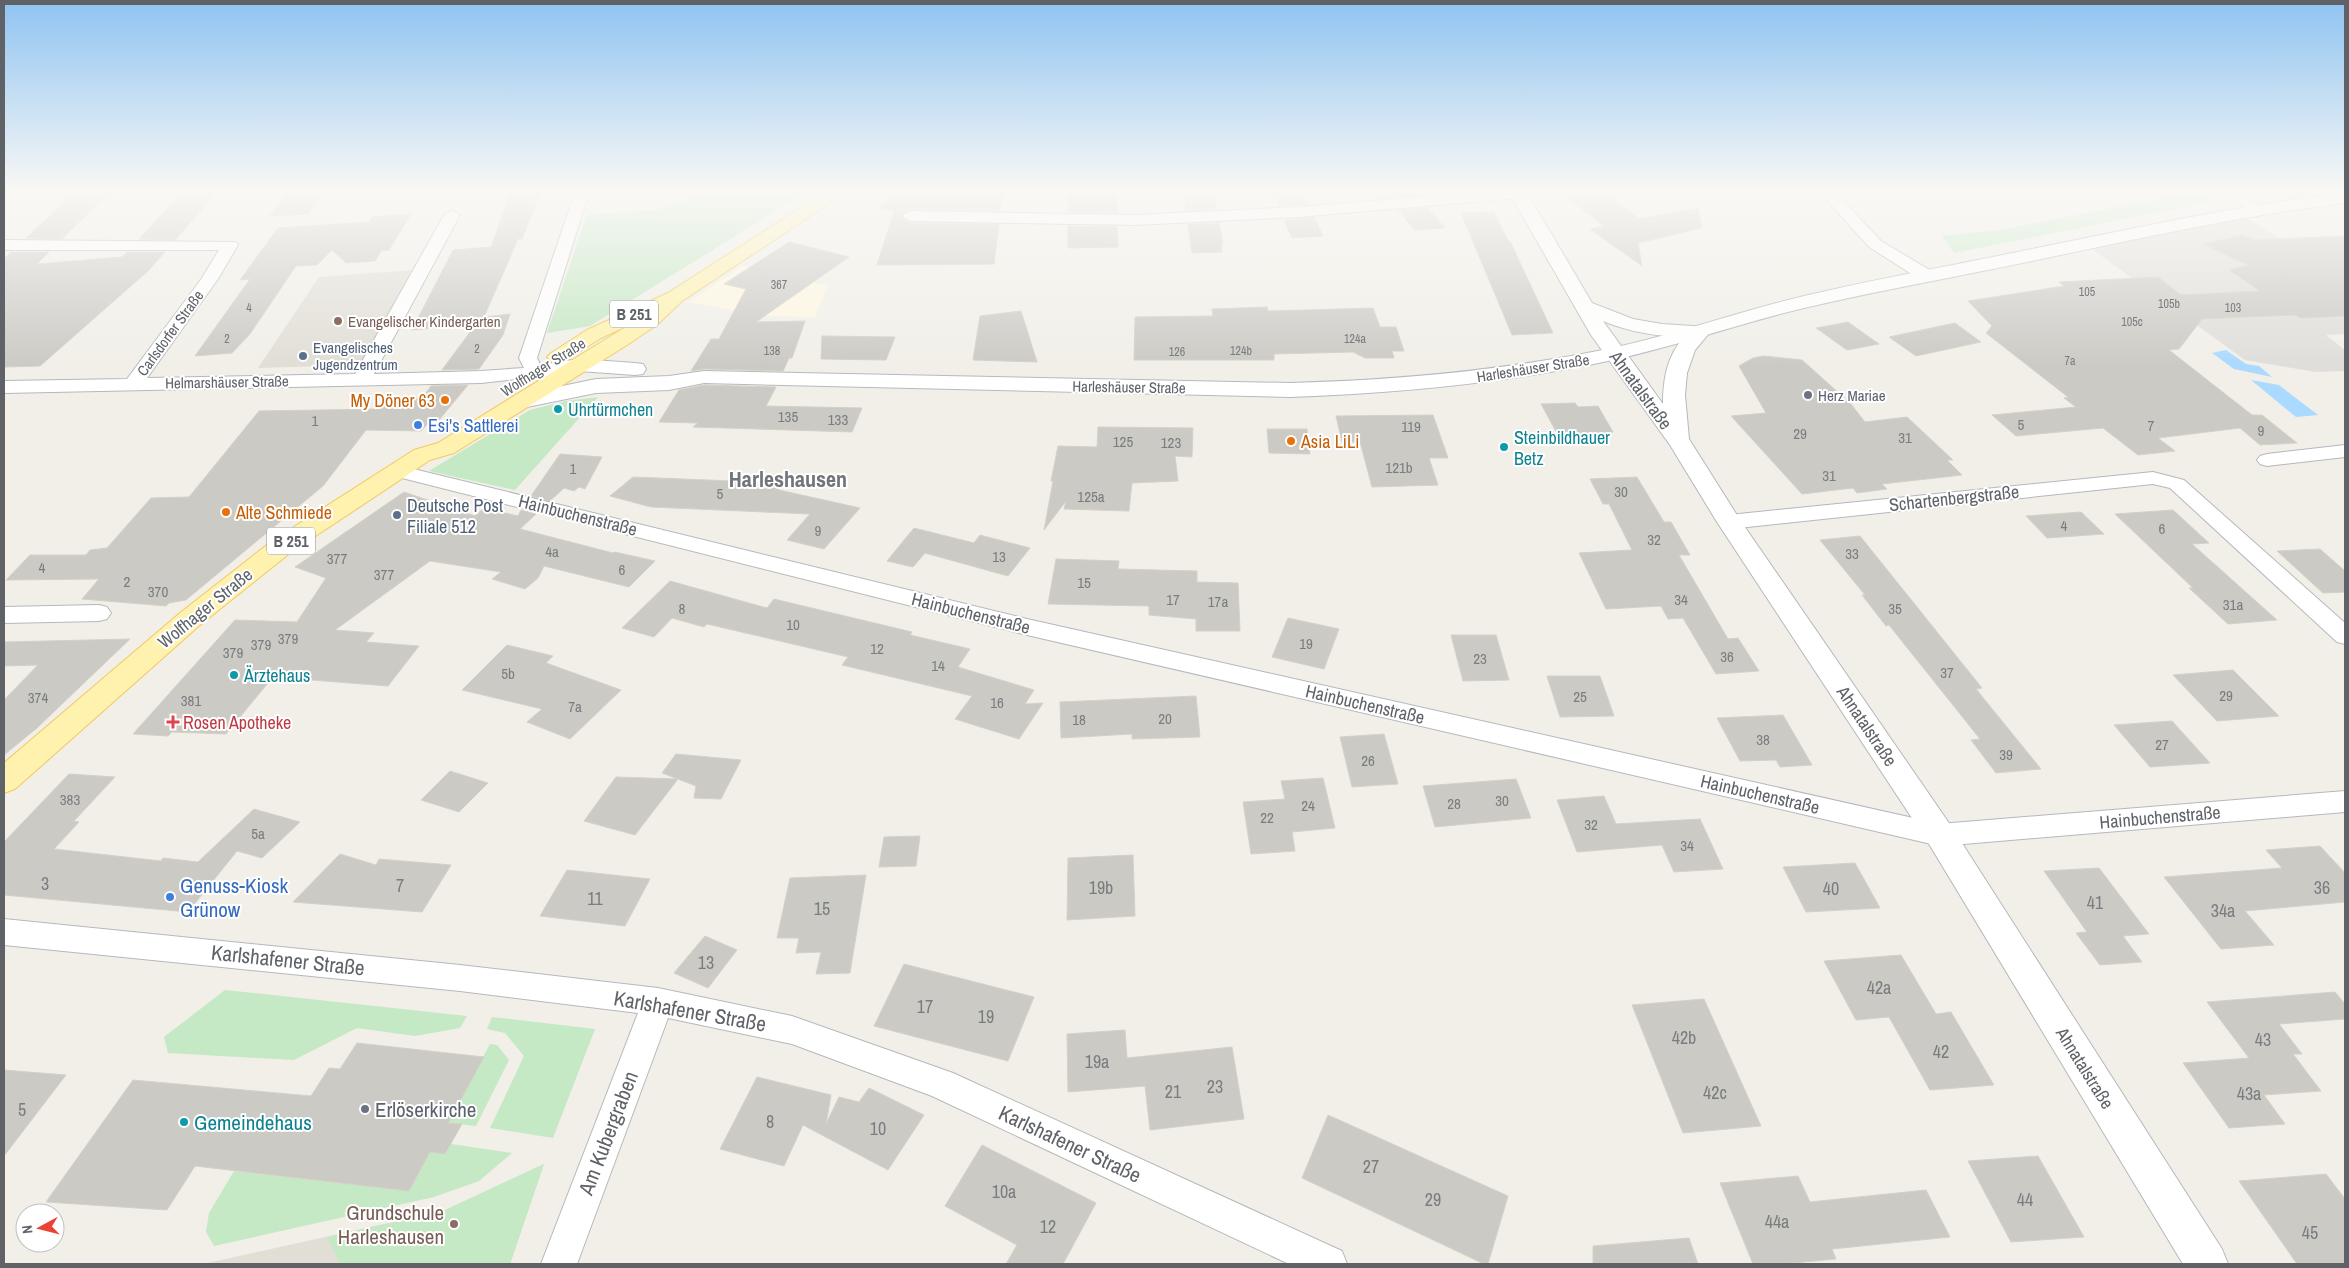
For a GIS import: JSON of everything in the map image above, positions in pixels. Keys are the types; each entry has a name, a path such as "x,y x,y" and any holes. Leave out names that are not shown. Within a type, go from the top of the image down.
{"main road":[{"name":"Wolfhager Straße","path":"4,781 217,597 281,547 397,470 422,455 446,448 522,401 545,377 594,334 675,297 751,248"},
{"name":"Ahnatalstraße","path":"1550,248 1584,307 1615,354 1679,441 1729,522 1940,835 2207,1264"},
{"name":"Harleshäuser Straße","path":"522,401 596,386 669,383 704,378 1169,389 1322,390 1380,387 1498,374 1615,354 1773,309 2064,248"},
{"name":"Wolfhager Straße","path":"422,455 433,442 474,410 545,377 579,365 651,320 675,297"},
{"path":"1584,307 1628,324 1662,330 1701,331"},
{"path":"1679,441 1674,403 1676,372 1684,350 1701,331"},
{"name":"Harleshäuser Straße","path":"579,365 681,370 704,378"},
{"name":"Harleshäuser Straße","path":"545,377 596,386"}],"street":[{"name":"Carlsdorfer Straße","path":"133,384 210,279 228,248"},
{"path":"361,380 433,248"},
{"path":"545,377 528,358 564,248"},
{"path":"1882,248 1927,276"},
{"name":"Helmarshäuser Straße","path":"4,387 545,377"},
{"path":"2267,460 2345,451"},
{"name":"Hainbuchenstraße","path":"397,470 1026,627 1940,835 2345,802"},
{"name":"Schartenbergstraße","path":"1729,522 2153,478 2177,484 2345,636"},
{"path":"4,615 99,613"},
{"name":"Karlshafener Straße","path":"4,932 460,978 658,1002 792,1030 941,1084 1329,1264"},
{"name":"Am Kubergraben","path":"559,1264 658,1002"}],"shaded area":[{"path":"2091,248 2295,248 2345,279 2345,291 2311,293 2345,317 2345,334 2326,335 2345,350 2345,371 2316,372 2245,360"},
{"path":"742,266 818,284 828,284 815,317 766,316 688,302"},
{"name":"Evangelischer Kindergarten","path":"414,270 361,365 258,368 319,277"},
{"name":"Grundschule Harleshausen","path":"544,1164 510,1264 203,1264 443,1211"}],"green space":[{"path":"576,248 716,248 590,326 547,333"},
{"path":"1951,248 1978,248 1954,253"},
{"path":"598,397 515,490 429,471 530,410 566,401"},
{"path":"225,990 467,1016 460,1028 415,1036 357,1028 294,1060 168,1053 164,1037"},
{"path":"492,1017 595,1029 553,1138 490,1128 524,1056 505,1033 487,1029"},
{"path":"490,1044 497,1045 509,1060 476,1126 448,1123"},
{"path":"451,1144 512,1153 479,1181 434,1197 214,1246 206,1232 209,1213 234,1171 409,1191 430,1152 445,1154"},
{"name":"Grundschule Harleshausen","path":"544,1164 510,1264 340,1264 327,1237 443,1211"}],"water":[{"path":"2226,350 2246,364 2259,366 2272,377 2234,369 2212,353"},
{"path":"2251,380 2279,385 2318,415 2296,417"}],"building":[{"path":"263,248 390,248 381,251 375,261 346,263 332,250 317,265 296,266 250,334 232,353 195,356 250,279 240,280"},
{"path":"514,248 484,317 510,314 503,335 479,369 442,370 476,324 412,330 453,250"},
{"path":"779,248 814,248 849,257 756,322 805,321 792,358 789,358 783,371 704,369 691,371 711,339 719,339 746,289 724,284"},
{"path":"882,248 996,248 994,264 877,265"},
{"path":"1191,248 1222,248 1222,252 1192,253"},
{"path":"1476,248 1513,248 1553,333 1512,335"},
{"path":"1617,248 1639,248 1642,266"},
{"path":"2212,248 2345,248 2345,316 2300,318 2295,315 2202,319 2179,349 2169,350 2252,415 2262,415 2297,443 2260,445 2240,428 2158,438 2175,451 2138,455 2103,428 2016,436 1992,415 2076,407 2064,398 2068,397 1986,333 1992,326 1968,301 2064,286 2059,282 2158,277 2181,295 2260,291 2229,270 2248,265"},
{"path":"11,252 49,252 37,264 122,257 127,252 165,252 148,271 40,366 4,367 4,259"},
{"path":"1267,307 1268,311 1373,308 1380,327 1396,327 1404,351 1392,351 1394,358 1365,358 1353,352 1274,354 1274,360 1134,360 1135,317 1213,316 1212,309"},
{"path":"1021,311 1037,362 973,360 980,316"},
{"path":"1848,322 1879,344 1847,350 1816,328"},
{"path":"1955,323 1981,342 1916,356 1889,337"},
{"path":"822,336 895,337 886,360 821,359"},
{"path":"1764,356 1802,360 1851,404 1865,422 1907,417 1953,460 1947,460 1962,475 1882,484 1887,489 1857,493 1853,488 1802,494 1731,416 1766,413 1739,366 1753,358"},
{"path":"468,385 439,420 431,420 421,431 366,430 323,486 186,600 169,603 166,606 82,599 99,579 6,580 30,555 86,555 90,550 107,548 151,498 189,497 259,411 378,409 389,397 422,398 431,386"},
{"path":"704,385 776,387 766,406 862,408 852,432 693,427 698,423 659,422 679,390"},
{"path":"1575,403 1578,407 1598,406 1613,432 1558,435 1541,404"},
{"path":"1433,415 1448,458 1429,458 1438,485 1372,487 1360,442 1342,442 1336,416"},
{"path":"1098,427 1193,428 1192,457 1175,456 1178,481 1132,483 1129,511 1064,509 1066,501 1044,530 1058,446 1097,447"},
{"path":"1267,429 1307,429 1310,454 1269,453"},
{"path":"560,454 602,457 585,489 579,487 574,491 564,488 550,501 531,496"},
{"path":"633,477 782,483 779,490 860,508 824,549 787,540 810,514 651,507 610,496"},
{"path":"1637,477 1664,522 1671,522 1690,555 1679,555 1728,639 1738,638 1759,671 1716,674 1683,618 1668,619 1661,606 1606,609 1579,553 1632,550 1609,504 1603,504 1590,479"},
{"path":"404,492 475,516 484,508 518,516 521,510 536,514 520,529 613,553 655,561 629,587 544,566 538,578 525,589 492,579 501,572 430,561 335,630 374,633 366,642 419,646 388,686 273,677 226,734 172,732 168,736 133,734 235,620 297,622 326,578 295,567"},
{"path":"2173,510 2209,543 2192,544 2277,620 2228,624 2115,514"},
{"path":"2081,512 2104,534 2047,538 2026,516"},
{"path":"914,528 974,543 980,535 1030,548 1008,576 925,553 913,567 887,561"},
{"path":"1860,536 1982,688 1976,689 2041,769 1996,773 1971,740 1980,739 1889,625 1886,626 1862,595 1865,595 1820,540"},
{"path":"2320,549 2345,571 2345,592 2323,593 2277,551"},
{"path":"1056,559 1119,561 1118,569 1197,571 1197,582 1238,583 1240,631 1196,631 1196,619 1149,615 1149,606 1048,604"},
{"path":"670,581 767,608 774,599 912,632 910,635 970,649 958,667 1034,690 1025,704 1043,703 1019,739 955,719 972,696 842,665 848,657 707,624 704,627 672,618 654,637 622,628"},
{"path":"1288,618 1339,629 1324,669 1272,657"},
{"path":"1451,635 1496,635 1509,680 1463,681"},
{"path":"130,639 37,728 4,755 4,700 38,665 4,666 4,642"},
{"path":"507,645 553,656 546,663 621,690 570,739 527,722 542,709 462,690"},
{"path":"2233,670 2279,716 2217,721 2173,675"},
{"path":"1547,676 1600,676 1614,716 1560,717"},
{"path":"1196,696 1200,737 1132,739 1132,734 1061,738 1060,702"},
{"path":"1783,715 1812,765 1780,767 1776,760 1740,761 1717,718"},
{"path":"2172,721 2210,763 2150,767 2114,725"},
{"path":"1384,734 1398,784 1352,787 1340,737"},
{"path":"676,754 741,760 721,799 694,798 696,786 662,773"},
{"path":"450,771 488,783 459,812 421,800"},
{"path":"69,774 115,777 74,821 79,822 54,849 161,861 163,858 198,862 254,809 300,822 262,858 237,851 188,912 4,895 4,842"},
{"path":"616,777 678,779 635,835 584,821"},
{"path":"1323,778 1335,828 1292,832 1295,851 1251,854 1243,802 1285,799 1281,781"},
{"path":"1516,779 1531,818 1435,827 1423,786"},
{"path":"1604,796 1616,824 1700,819 1723,869 1674,872 1662,845 1577,852 1557,800"},
{"path":"920,836 916,866 879,867 884,837"},
{"path":"2320,846 2345,873 2345,902 2245,911 2274,945 2221,949 2164,877 2282,868 2266,850"},
{"path":"340,854 376,865 379,859 451,865 422,912 293,902"},
{"path":"1133,855 1135,916 1067,920 1068,858"},
{"path":"1855,863 1880,908 1806,912 1783,867"},
{"path":"2099,868 2149,934 2123,936 2142,962 2100,965 2076,933 2087,932 2044,871"},
{"path":"567,870 650,879 625,926 540,916"},
{"path":"866,875 850,973 816,974 821,952 796,953 799,938 777,938 790,878"},
{"path":"705,936 737,950 708,988 674,973"},
{"path":"1901,955 1936,1014 1951,1012 1994,1085 1930,1090 1889,1017 1856,1020 1824,961"},
{"path":"904,964 1034,997 1008,1061 874,1026"},
{"path":"2335,992 2345,1004 2345,1019 2279,1024 2302,1054 2293,1054 2321,1091 2264,1095 2285,1124 2229,1128 2183,1063 2249,1058 2207,1002"},
{"path":"1704,999 1761,1126 1683,1133 1632,1005"},
{"path":"1125,1030 1127,1058 1232,1047 1244,1119 1150,1130 1145,1086 1068,1092 1067,1034"},
{"path":"357,1043 484,1057 448,1123 462,1124 445,1154 430,1152 409,1191 195,1166 167,1210 46,1202 133,1080 311,1096 329,1068 340,1069"},
{"path":"4,1070 66,1075 4,1156"},
{"path":"757,1077 831,1095 826,1124 839,1097 859,1102 869,1088 924,1115 888,1170 803,1125 784,1166 720,1149"},
{"path":"1328,1115 1508,1196 1488,1264 1484,1264 1302,1178"},
{"path":"982,1145 1096,1203 1063,1264 1006,1264 1017,1245 945,1206"},
{"path":"2038,1156 2084,1237 2011,1242 1968,1161"},
{"path":"2326,1174 2345,1199 2345,1264 2297,1264 2239,1181"},
{"path":"1798,1176 1810,1202 1926,1190 1950,1237 1832,1249 1836,1259 1781,1264 1753,1264 1720,1183"},
{"path":"1689,1238 1698,1264 1593,1264 1593,1246"}],"place":[{"name":"Evangelischer Kindergarten","path":"338,321"},
{"name":"Evangelisches Jugendzentrum","path":"303,356"},
{"name":"Herz Mariae","path":"1808,395"},
{"name":"My Döner 63","path":"445,400"},
{"name":"Uhrtürmchen","path":"558,409"},
{"name":"Esi's Sattlerei","path":"418,425"},
{"name":"Asia LiLi","path":"1291,441"},
{"name":"Steinbildhauer Betz","path":"1504,447"},
{"name":"Alte Schmiede","path":"226,512"},
{"name":"Deutsche Post Filiale 512","path":"397,515"},
{"name":"Ärztehaus","path":"234,675"},
{"name":"Rosen Apotheke","path":"173,722"},
{"name":"Genuss-Kiosk Grünow","path":"170,897"},
{"name":"Erlöserkirche","path":"365,1109"},
{"name":"Gemeindehaus","path":"184,1122"},
{"name":"Grundschule Harleshausen","path":"454,1224"}],"district":[{"name":"Harleshausen","path":"788,479"}]}
